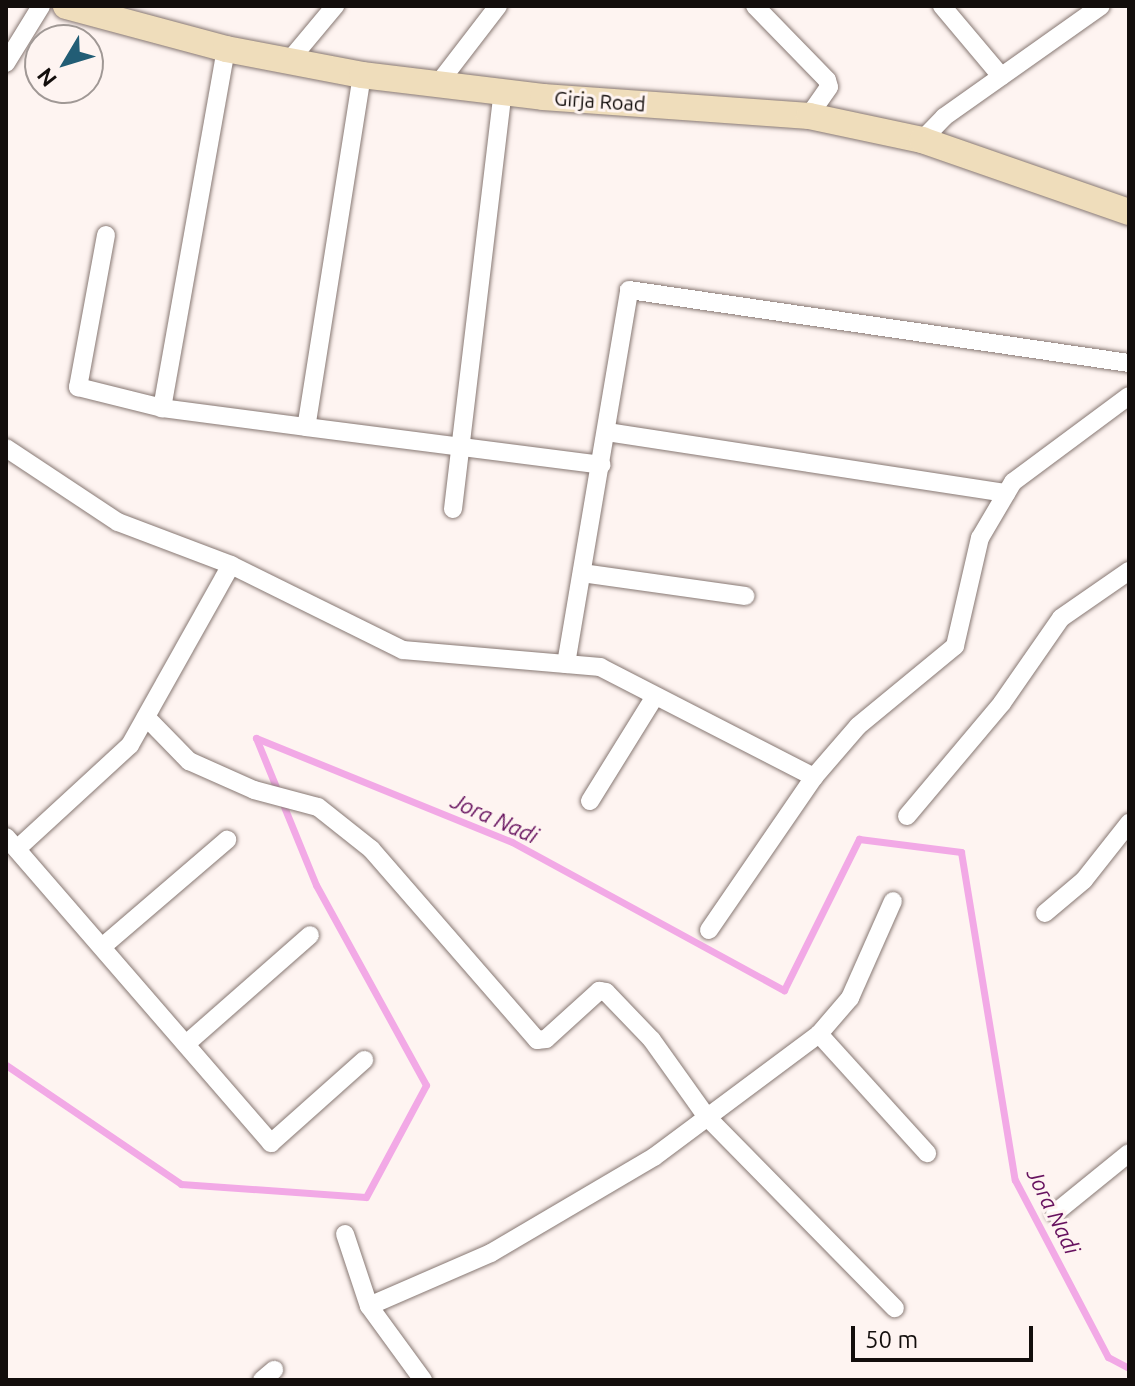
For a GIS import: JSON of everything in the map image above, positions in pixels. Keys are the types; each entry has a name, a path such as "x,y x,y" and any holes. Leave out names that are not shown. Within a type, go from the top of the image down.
{"main road":[{"name":"Girja Road","path":"66,6 105,11 226,49 362,75 503,92 809,116 922,140 1128,210"}],"street":[{"path":"6,63 41,6"},
{"path":"289,61 335,6"},
{"path":"438,84 498,6"},
{"path":"755,6 827,80 829,87 809,116"},
{"path":"942,6 1001,76"},
{"path":"922,140 936,123 1101,6"},
{"path":"162,408 226,49"},
{"path":"306,427 362,75"},
{"path":"453,509 503,92"},
{"path":"106,235 78,387 162,408 602,465"},
{"path":"566,664 602,465 629,290 1129,363"},
{"path":"709,930 814,777 858,726 955,646 980,538 1013,482 1129,396"},
{"path":"607,432 1006,493"},
{"path":"6,448 118,522 231,565 403,650 600,667 814,777"},
{"path":"231,565 130,745 12,843 271,1143 364,1060"},
{"path":"907,816 1002,703 1061,618 1129,571"},
{"path":"582,573 745,596"},
{"path":"590,801 655,696"},
{"path":"146,717 189,761 254,790 318,807 371,849 537,1040 546,1039 599,991 606,992 652,1040 707,1117 895,1308"},
{"path":"1045,913 1084,880 1129,823"},
{"path":"102,947 227,840"},
{"path":"369,1306 491,1253 654,1157 819,1034 850,998 893,901"},
{"path":"186,1044 310,935"},
{"path":"819,1034 927,1153"},
{"path":"1055,1213 1129,1153"},
{"path":"345,1234 369,1306 423,1380"}],"waterway":[{"name":"Jora Nadi","path":"6,1065 181,1184 366,1197 426,1085 316,885 256,738 512,842 784,990 859,839 961,852 1015,1180 1108,1357 1129,1368"}]}
